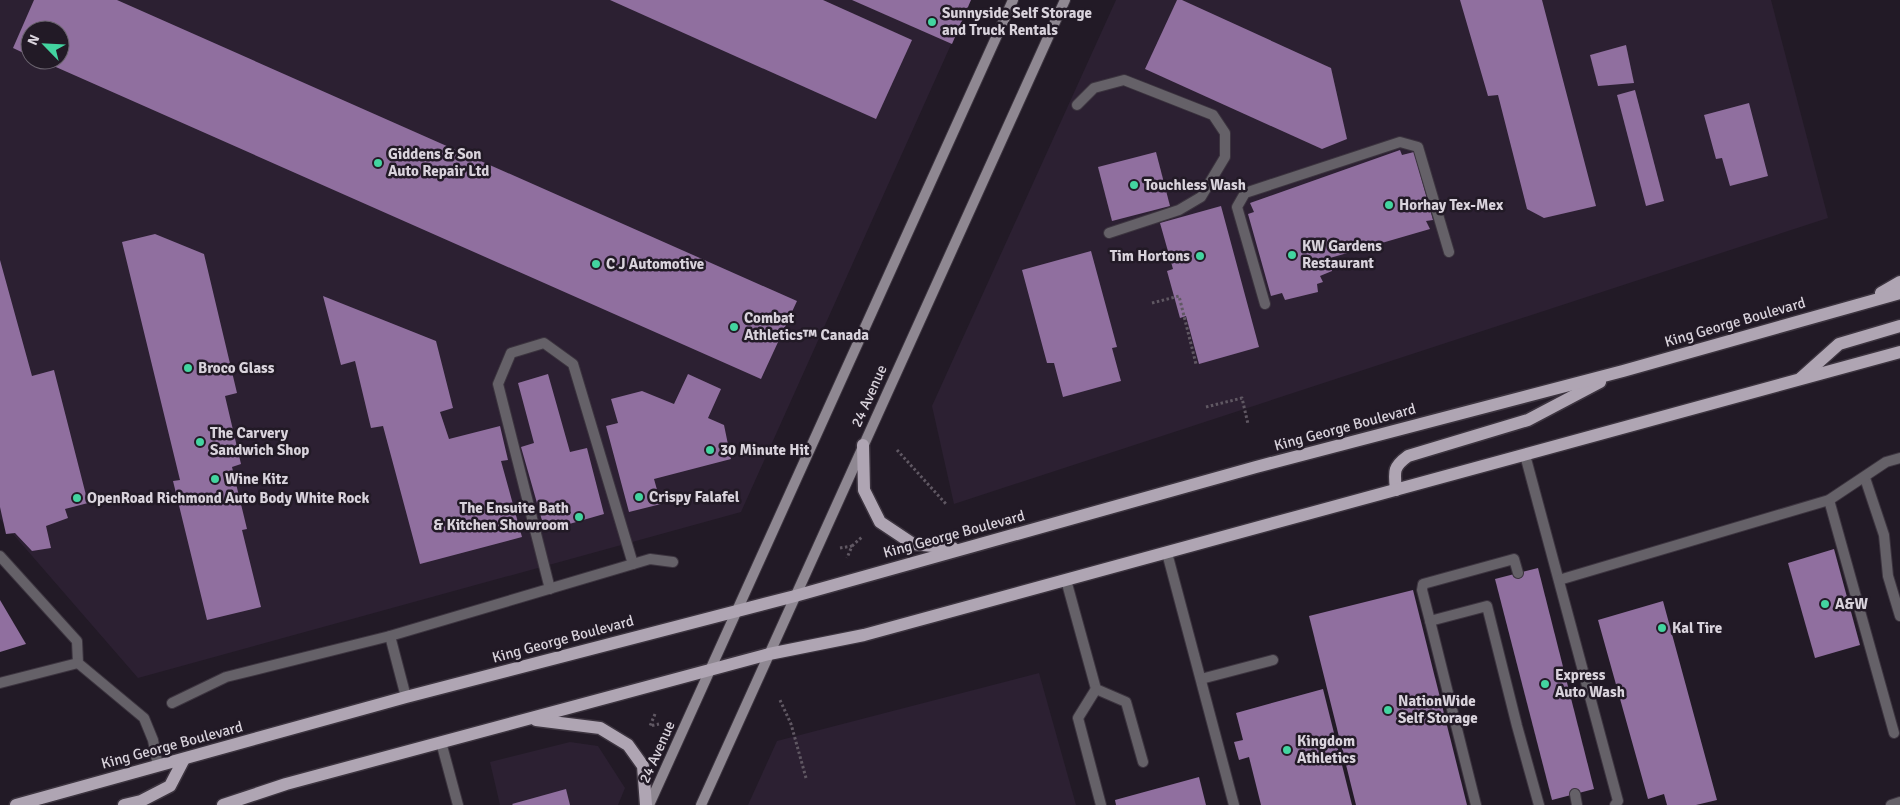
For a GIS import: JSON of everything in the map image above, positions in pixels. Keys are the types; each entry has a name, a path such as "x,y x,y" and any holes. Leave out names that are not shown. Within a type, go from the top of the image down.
{"main road":[{"name":"24 Avenue","path":"648,805 739,610 1013,0"},
{"name":"24 Avenue","path":"701,805 1065,0"},
{"path":"1868,301 1900,282"},
{"name":"King George Boulevard","path":"16,805 406,697 795,596 1256,467 1622,371 1900,293"},
{"path":"1800,380 1839,344 1900,326"},
{"path":"223,805 286,784 769,654 864,635 1900,352"},
{"path":"1396,490 1394,477 1398,464 1408,456 1528,420 1622,371"},
{"path":"863,445 864,490 880,522 913,544 961,549"},
{"path":"528,719 600,728 628,746 643,766 648,805"},
{"path":"124,805 141,801 170,786 184,759"}],"lane":[{"path":"1077,105 1094,88 1124,80 1213,115 1225,133 1225,157 1201,197 1179,210 1109,233"},
{"path":"1265,304 1237,207 1244,193 1400,142 1418,147 1449,252"},
{"path":"550,588 498,384 511,353 544,342 573,364 633,564"},
{"path":"1525,454 1618,801 1614,805"},
{"path":"1559,580 1829,500 1865,478 1886,462 1900,458"},
{"path":"1865,478 1884,535 1888,576 1900,616"},
{"path":"1829,500 1894,733"},
{"path":"1167,553 1234,805"},
{"path":"0,556 77,641 78,663 144,718 153,740 158,766"},
{"path":"172,703 226,677 390,636 650,559 674,562"},
{"path":"1476,805 1422,590 1423,584 1514,560 1518,573"},
{"path":"1066,580 1096,690 1078,718 1101,805"},
{"path":"1430,621 1487,606 1539,805"},
{"path":"390,636 406,697"},
{"path":"1200,679 1273,660"},
{"path":"0,682 78,663"},
{"path":"1096,690 1126,702 1144,762"},
{"path":"442,742 458,805"},
{"path":"1891,805 1900,802"}],"path":[{"path":"1152,303 1179,296 1196,364"},
{"path":"1206,408 1242,398 1248,424"},
{"path":"897,450 946,504"},
{"path":"846,559 852,546 864,536"},
{"path":"839,548 852,546"},
{"path":"780,700 791,724 806,778"},
{"path":"655,714 650,726 659,724"}],"shaded area":[{"path":"0,0 971,0 741,512 138,678 0,519"},
{"path":"1116,0 1771,0 1828,218 954,504 932,406"},
{"path":"1039,673 1076,805 748,805 777,741"},
{"path":"570,742 598,746 625,788 618,805 500,805 490,762"}],"building":[{"path":"34,0 117,0 797,301 761,379 63,70 70,70 70,20 25,20"},
{"path":"610,0 823,0 912,40 876,119"},
{"name":"Sunnyside Self Storage and Truck Rentals","path":"852,0 971,0 952,44"},
{"path":"1177,0 1182,0 1331,68 1347,139 1322,149 1145,69"},
{"path":"1460,0 1542,0 1596,206 1544,218 1527,209 1498,95 1488,96"},
{"path":"20,32 20,51 13,48"},
{"path":"1626,45 1634,83 1598,86 1590,55"},
{"path":"1635,90 1664,201 1646,206 1617,95"},
{"path":"1749,103 1768,176 1730,186 1722,158 1716,159 1704,115"},
{"path":"1400,150 1402,155 1414,152 1433,220 1426,221 1430,229 1330,258 1332,271 1320,276 1323,282 1317,284 1318,292 1285,300 1282,293 1271,296 1248,214 1254,212 1250,203"},
{"name":"Touchless Wash","path":"1156,152 1170,206 1112,221 1098,167"},
{"path":"1221,206 1259,347 1199,364 1186,316 1180,318 1167,271 1173,269 1160,223"},
{"path":"155,234 204,254 237,393 225,396 241,464 232,467 247,529 242,530 261,607 207,620 173,481 180,480 122,242"},
{"path":"1091,251 1117,347 1112,348 1121,381 1063,397 1054,363 1047,363 1022,270"},
{"path":"0,260 32,376 54,370 88,503 65,509 68,518 46,526 51,548 32,551 15,533 6,534 0,507"},
{"path":"323,296 436,341 453,408 440,412 449,439 500,426 508,460 501,461 522,537 420,564 383,426 371,428 355,361 341,365"},
{"path":"548,374 570,452 587,448 604,514 545,531 521,447 534,443 518,383"},
{"path":"688,374 721,389 708,418 724,425 731,459 654,479 661,504 629,512 606,426 618,423 611,399 642,391 674,404"},
{"name":"A&W","path":"1834,549 1860,645 1815,658 1788,563"},
{"name":"Express Auto Wash","path":"1538,568 1594,789 1552,800 1495,579"},
{"name":"NationWide Self Storage","path":"1413,590 1467,805 1356,805 1309,616"},
{"path":"0,600 26,644 0,652"},
{"path":"1663,601 1717,800 1696,805 1667,805 1664,794 1648,799 1598,620"},
{"name":"Kingdom Athletics","path":"1323,689 1352,805 1261,805 1249,757 1239,760 1234,742 1243,740 1236,713"},
{"path":"1199,777 1206,805 1116,805 1115,800"},
{"path":"566,789 570,805 512,804"}],"place":[{"name":"Sunnyside Self Storage and Truck Rentals","path":"932,22"},
{"name":"Giddens & Son Auto Repair Ltd","path":"378,163"},
{"name":"Touchless Wash","path":"1134,185"},
{"name":"Horhay Tex-Mex","path":"1389,205"},
{"name":"KW Gardens Restaurant","path":"1292,255"},
{"name":"Tim Hortons","path":"1200,256"},
{"name":"C J Automotive","path":"596,264"},
{"name":"Combat Athletics™ Canada","path":"734,327"},
{"name":"Broco Glass","path":"188,368"},
{"name":"The Carvery Sandwich Shop","path":"200,442"},
{"name":"30 Minute Hit","path":"710,450"},
{"name":"Wine Kitz","path":"215,479"},
{"name":"Crispy Falafel","path":"639,497"},
{"name":"OpenRoad Richmond Auto Body White Rock","path":"77,498"},
{"name":"The Ensuite Bath & Kitchen Showroom","path":"579,517"},
{"name":"A&W","path":"1825,604"},
{"name":"Kal Tire","path":"1662,628"},
{"name":"Express Auto Wash","path":"1545,684"},
{"name":"NationWide Self Storage","path":"1388,710"},
{"name":"Kingdom Athletics","path":"1287,750"}]}
